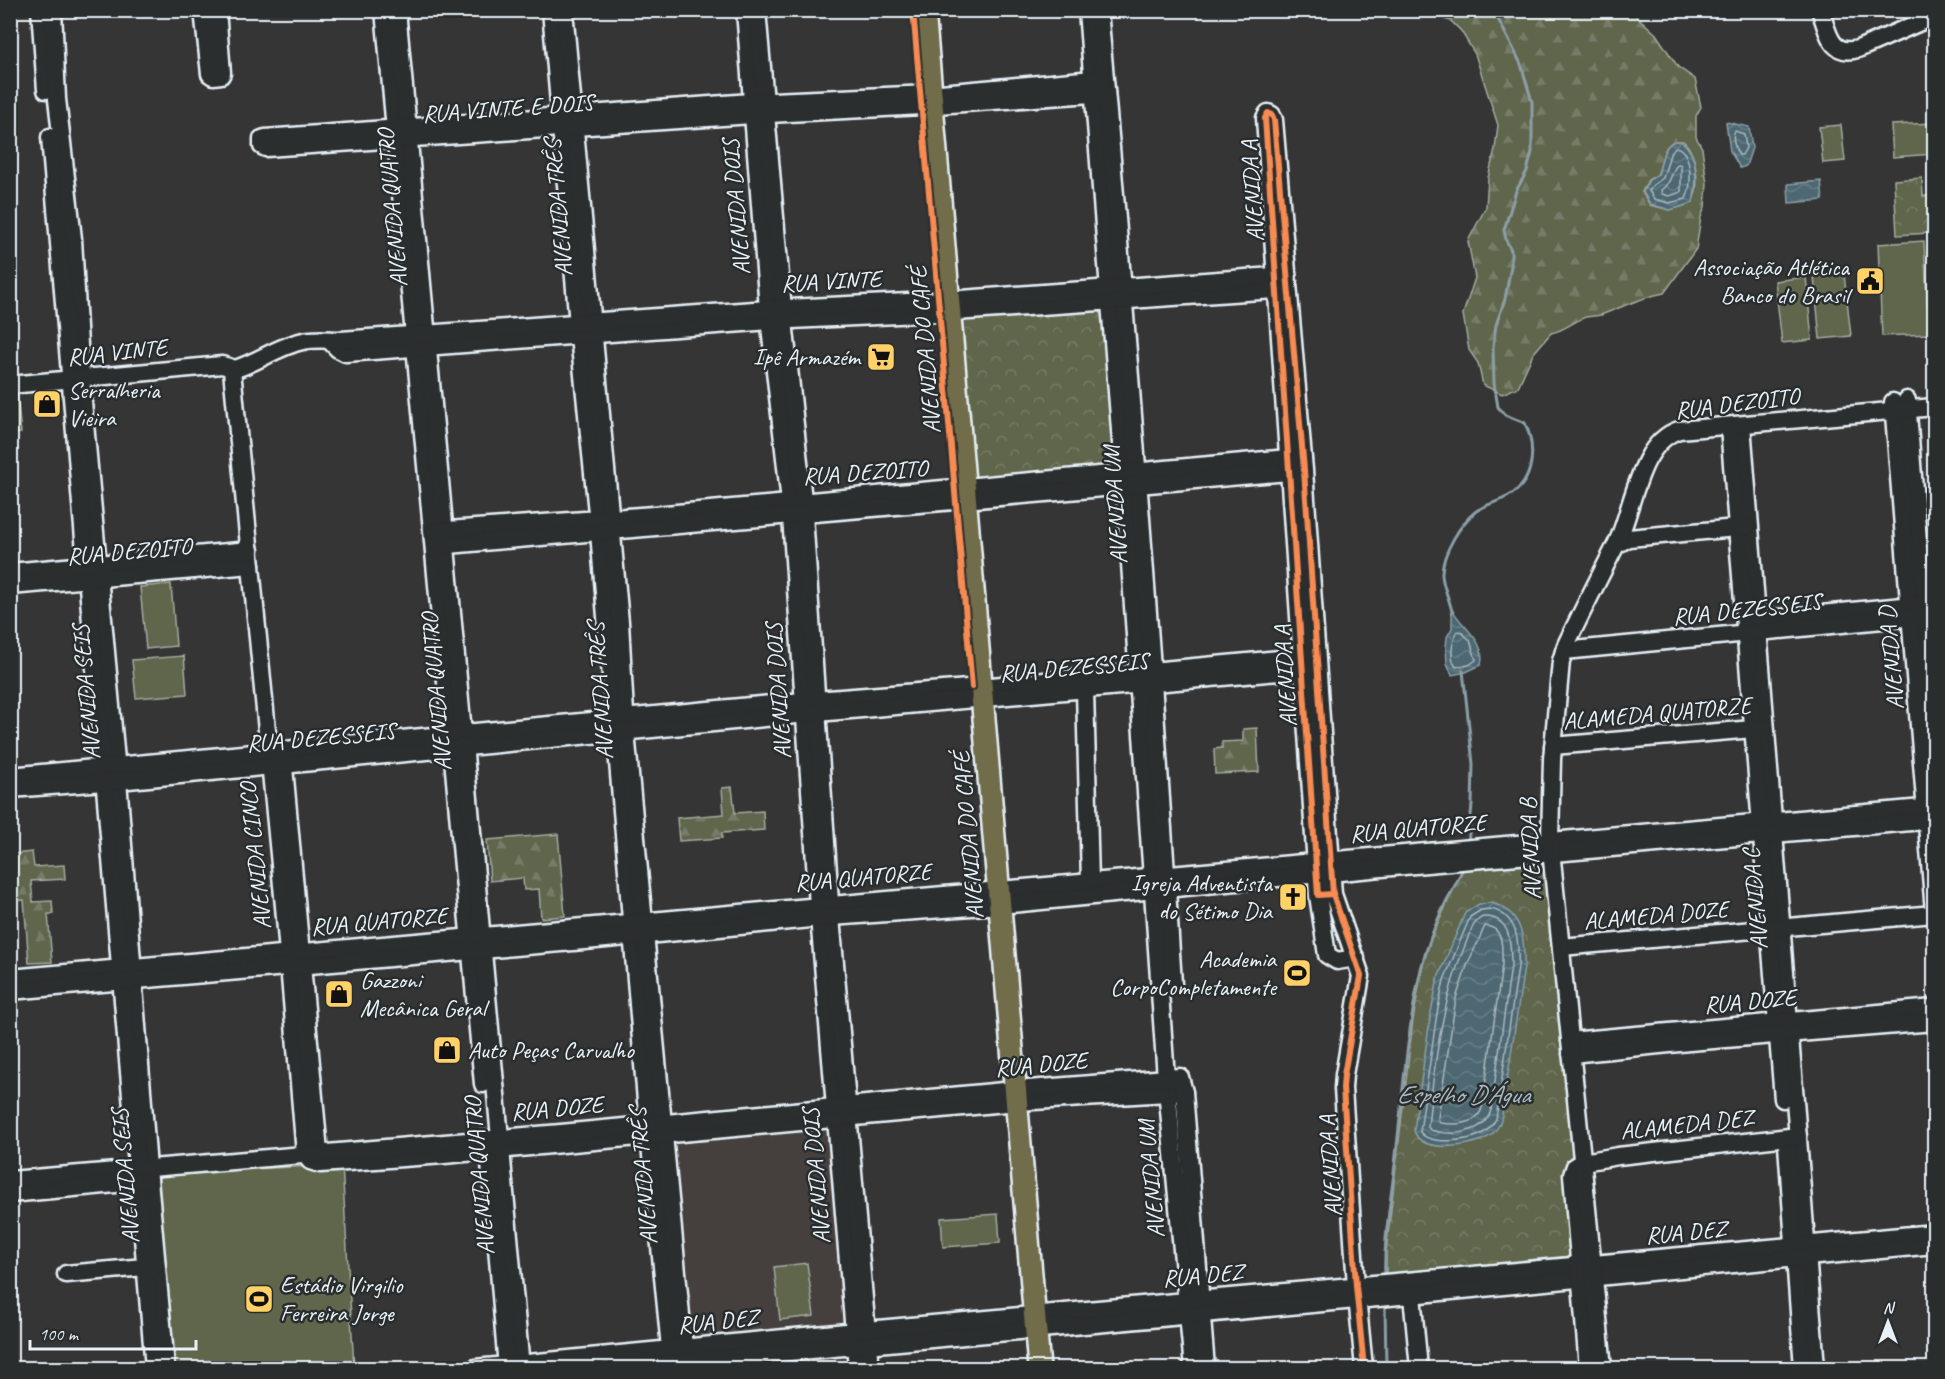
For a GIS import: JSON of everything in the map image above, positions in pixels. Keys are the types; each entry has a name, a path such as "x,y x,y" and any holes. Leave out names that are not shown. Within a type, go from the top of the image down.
{"main road":[{"name":"AVENIDA DO CAFÉ","path":"913,10 926,100 1030,1323 1039,1368"},
{"name":"AVENIDA DO CAFÉ","path":"924,10 926,100"},
{"name":"AVENIDA DO CAFÉ","path":"1028,1368 1030,1323"}],"street":[{"name":"AVENIDA SEIS","path":"40,10 111,774 150,1266 154,1368"},
{"name":"AVENIDA SEIS","path":"53,10 57,99 73,239 76,380"},
{"path":"203,10 210,74 215,76 222,73 217,10"},
{"name":"AVENIDA QUATRO","path":"384,10 402,134 422,341 514,1367"},
{"name":"AVENIDA QUATRO","path":"397,10 402,134"},
{"name":"AVENIDA TRÊS","path":"551,10 568,122"},
{"name":"AVENIDA TRÊS","path":"564,10 568,122 585,329 604,525 620,622 620,726 678,1360"},
{"name":"AVENIDA DOIS","path":"745,10 758,108 776,315 797,507 825,911 861,1338 870,1368"},
{"name":"AVENIDA DOIS","path":"758,10 758,108"},
{"name":"AVENIDA UM","path":"1087,10 1099,86"},
{"name":"AVENIDA UM","path":"1099,10 1099,86 1159,883 1161,986 1174,1085 1194,1307 1206,1368"},
{"path":"1820,10 1830,41 1836,47 1844,50 1855,50 1935,16"},
{"name":"RUA VINTE E DOIS","path":"402,134 264,138 262,146 266,148 402,134 758,108 926,100 1099,86"},
{"name":"AVENIDA A","path":"1282,282 1274,120 1268,113 1265,118 1282,282 1296,464 1324,868 1327,955 1337,961 1356,958"},
{"name":"RUA VINTE","path":"10,385 222,365 230,368 250,364 293,343 311,339 339,344 422,341 776,315 944,307 1282,282"},
{"name":"AVENIDA CINCO","path":"230,368 276,758 314,1158"},
{"name":"RUA DEZOITO","path":"1616,545 1649,456 1662,439 1679,430 1735,426 1900,405 1935,396"},
{"name":"RUA DEZOITO","path":"1900,405 1935,408"},
{"name":"AVENIDA D","path":"1900,405 1935,743"},
{"name":"AVENIDA C","path":"1735,426 1801,1251 1816,1368"},
{"name":"RUA DEZOITO","path":"439,538 960,495 1296,464"},
{"path":"1616,545 1629,538 1743,527"},
{"name":"AVENIDA B","path":"1603,1368 1572,1175 1575,1166 1583,1162 1551,847 1553,746 1566,645 1616,545"},
{"name":"RUA DEZOITO","path":"10,573 93,571 251,557"},
{"name":"RUA DEZOITO","path":"10,586 93,571"},
{"name":"AVENIDA D","path":"1923,610 1935,913"},
{"name":"RUA DEZESSEIS","path":"1566,645 1923,610"},
{"name":"RUA DEZESSEIS","path":"10,789 111,774 810,707 1309,663"},
{"name":"RUA DEZESSEIS","path":"977,693 1085,690 1144,678"},
{"path":"1085,690 1090,882"},
{"name":"ALAMEDA QUATORZE","path":"1553,746 1760,728"},
{"name":"RUA DEZESSEIS","path":"10,776 111,774"},
{"name":"RUA QUATORZE","path":"10,991 126,975 1931,814"},
{"name":"RUA QUATORZE","path":"994,898 1090,882 1159,883"},
{"name":"AVENIDA A","path":"1325,895 1360,970 1343,1089 1363,1292 1364,1368"},
{"name":"ALAMEDA DOZE","path":"1561,947 1935,913"},
{"name":"RUA QUATORZE","path":"10,978 126,975"},
{"name":"RUA DOZE","path":"1571,1048 1784,1028 1935,1008"},
{"name":"RUA DOZE","path":"1784,1028 1935,1022"},
{"name":"RUA DOZE","path":"10,1194 142,1175 314,1158 656,1130 1011,1096 1174,1085"},
{"name":"ALAMEDA DEZ","path":"1583,1162 1618,1156 1792,1137"},
{"name":"RUA DOZE","path":"10,1180 142,1175"},
{"name":"RUA DEZ","path":"615,1368 861,1338 1588,1272 1801,1251 1935,1233"},
{"name":"RUA DEZ","path":"1801,1251 1935,1245"},
{"name":"AVENIDA C","path":"1801,1251 1803,1368"},
{"name":"AVENIDA SEIS","path":"150,1266 166,1368"},
{"path":"66,1274 150,1266"},
{"name":"AVENIDA B","path":"1588,1272 1588,1368"},
{"path":"1411,1288 1419,1368"},
{"name":"AVENIDA UM","path":"1193,1368 1194,1307"},
{"name":"AVENIDA DOIS","path":"857,1368 861,1338"},
{"name":"RUA DEZ","path":"475,1368 678,1360"}],"shaded area":[{"path":"835,1119 854,1331 683,1349 663,1135"}],"green space":[{"path":"1423,11 1631,11 1656,34 1678,67 1695,79 1701,107 1696,116 1696,137 1702,148 1707,184 1705,207 1701,217 1696,249 1664,293 1601,315 1586,317 1551,333 1533,354 1518,387 1502,394 1483,385 1478,363 1469,350 1463,314 1475,278 1468,241 1486,207 1488,178 1498,125 1475,54 1461,31 1451,21","holes":["1676,141 1683,141 1695,163 1697,181 1694,198 1690,204 1670,210 1650,205 1642,192 1648,180 1657,175 1668,146"]},
{"path":"1934,123 1934,154 1893,157 1891,125"},
{"path":"1841,125 1845,161 1823,163 1819,127"},
{"path":"1922,178 1923,196 1934,196 1934,224 1930,225 1930,233 1897,235 1894,180"},
{"path":"1924,241 1929,334 1882,336 1878,244"},
{"path":"1844,274 1851,336 1820,339 1814,277"},
{"path":"1806,277 1812,340 1782,343 1775,281"},
{"path":"1103,311 1116,464 971,479 961,320"},
{"path":"17,395 21,433 11,434 11,396"},
{"path":"171,584 176,646 146,649 140,587"},
{"path":"184,656 187,694 136,698 132,660"},
{"path":"1257,728 1259,772 1215,774 1214,749 1222,748 1222,742 1243,741 1243,729"},
{"path":"732,787 735,813 763,811 764,830 722,833 722,838 679,841 677,818 724,814 722,788"},
{"path":"558,834 565,916 541,918 539,889 524,890 523,878 490,881 487,840"},
{"path":"32,852 34,867 64,865 65,879 31,881 33,902 52,901 53,914 48,914 52,962 29,963 24,900 11,901 13,854"},
{"path":"1550,856 1581,1162 1571,1259 1386,1279 1386,1252 1413,1020 1422,969 1430,941 1465,864"},
{"name":"Estádio Virgilio Ferreira Jorge","path":"342,1165 354,1368 174,1368 157,1173"},
{"path":"998,1214 1000,1243 943,1247 941,1218"},
{"path":"807,1263 814,1316 780,1320 774,1267"}],"water":[{"path":"1726,122 1749,127 1752,148 1746,166 1740,168 1730,151"},
{"path":"1676,141 1682,142 1691,154 1695,170 1695,186 1693,202 1670,210 1650,204 1643,192 1649,180 1658,175 1665,150"},
{"path":"1821,181 1823,200 1789,203 1788,184"},
{"path":"1452,609 1477,642 1482,656 1481,665 1452,675 1447,663 1446,647 1447,637 1452,628"},
{"name":"Espelho D'Água","path":"1492,903 1502,907 1516,920 1524,947 1524,967 1501,1121 1489,1137 1469,1144 1446,1146 1425,1143 1418,1138 1414,1130 1438,978 1465,913 1479,904"}],"waterway":[{"path":"1452,612 1442,572 1445,556 1453,539 1475,512 1516,491 1527,477 1532,450 1525,423 1505,415 1498,407 1494,383 1493,347 1496,325 1505,299 1511,266 1511,250 1504,230 1516,191 1527,171 1532,152 1532,102 1521,64 1496,15 1491,10"},
{"path":"1463,671 1473,764 1468,843"},
{"path":"1385,1279 1387,1233 1416,992 1432,934 1463,867"},
{"path":"1385,1303 1386,1368"}],"cycle path":[{"path":"913,10 972,687"},
{"path":"1333,894 1318,895 1265,118 1268,113 1274,120 1304,470 1333,894 1361,976 1343,1088 1356,1286 1364,1368"}],"place":[{"name":"Associação Atlética Banco do Brasil","path":"1870,281"},
{"name":"Ipê Armazém","path":"881,357"},
{"name":"Serralheria Vieira","path":"47,404"},
{"name":"Igreja Adventista do Sétimo Dia","path":"1293,897"},
{"name":"Academia CorpoCompletamente","path":"1297,973"},
{"name":"Gazzoni Mecânica Geral","path":"339,994"},
{"name":"Auto Peças Carvalho","path":"447,1050"},
{"name":"Estádio Virgilio Ferreira Jorge","path":"259,1299"}]}
